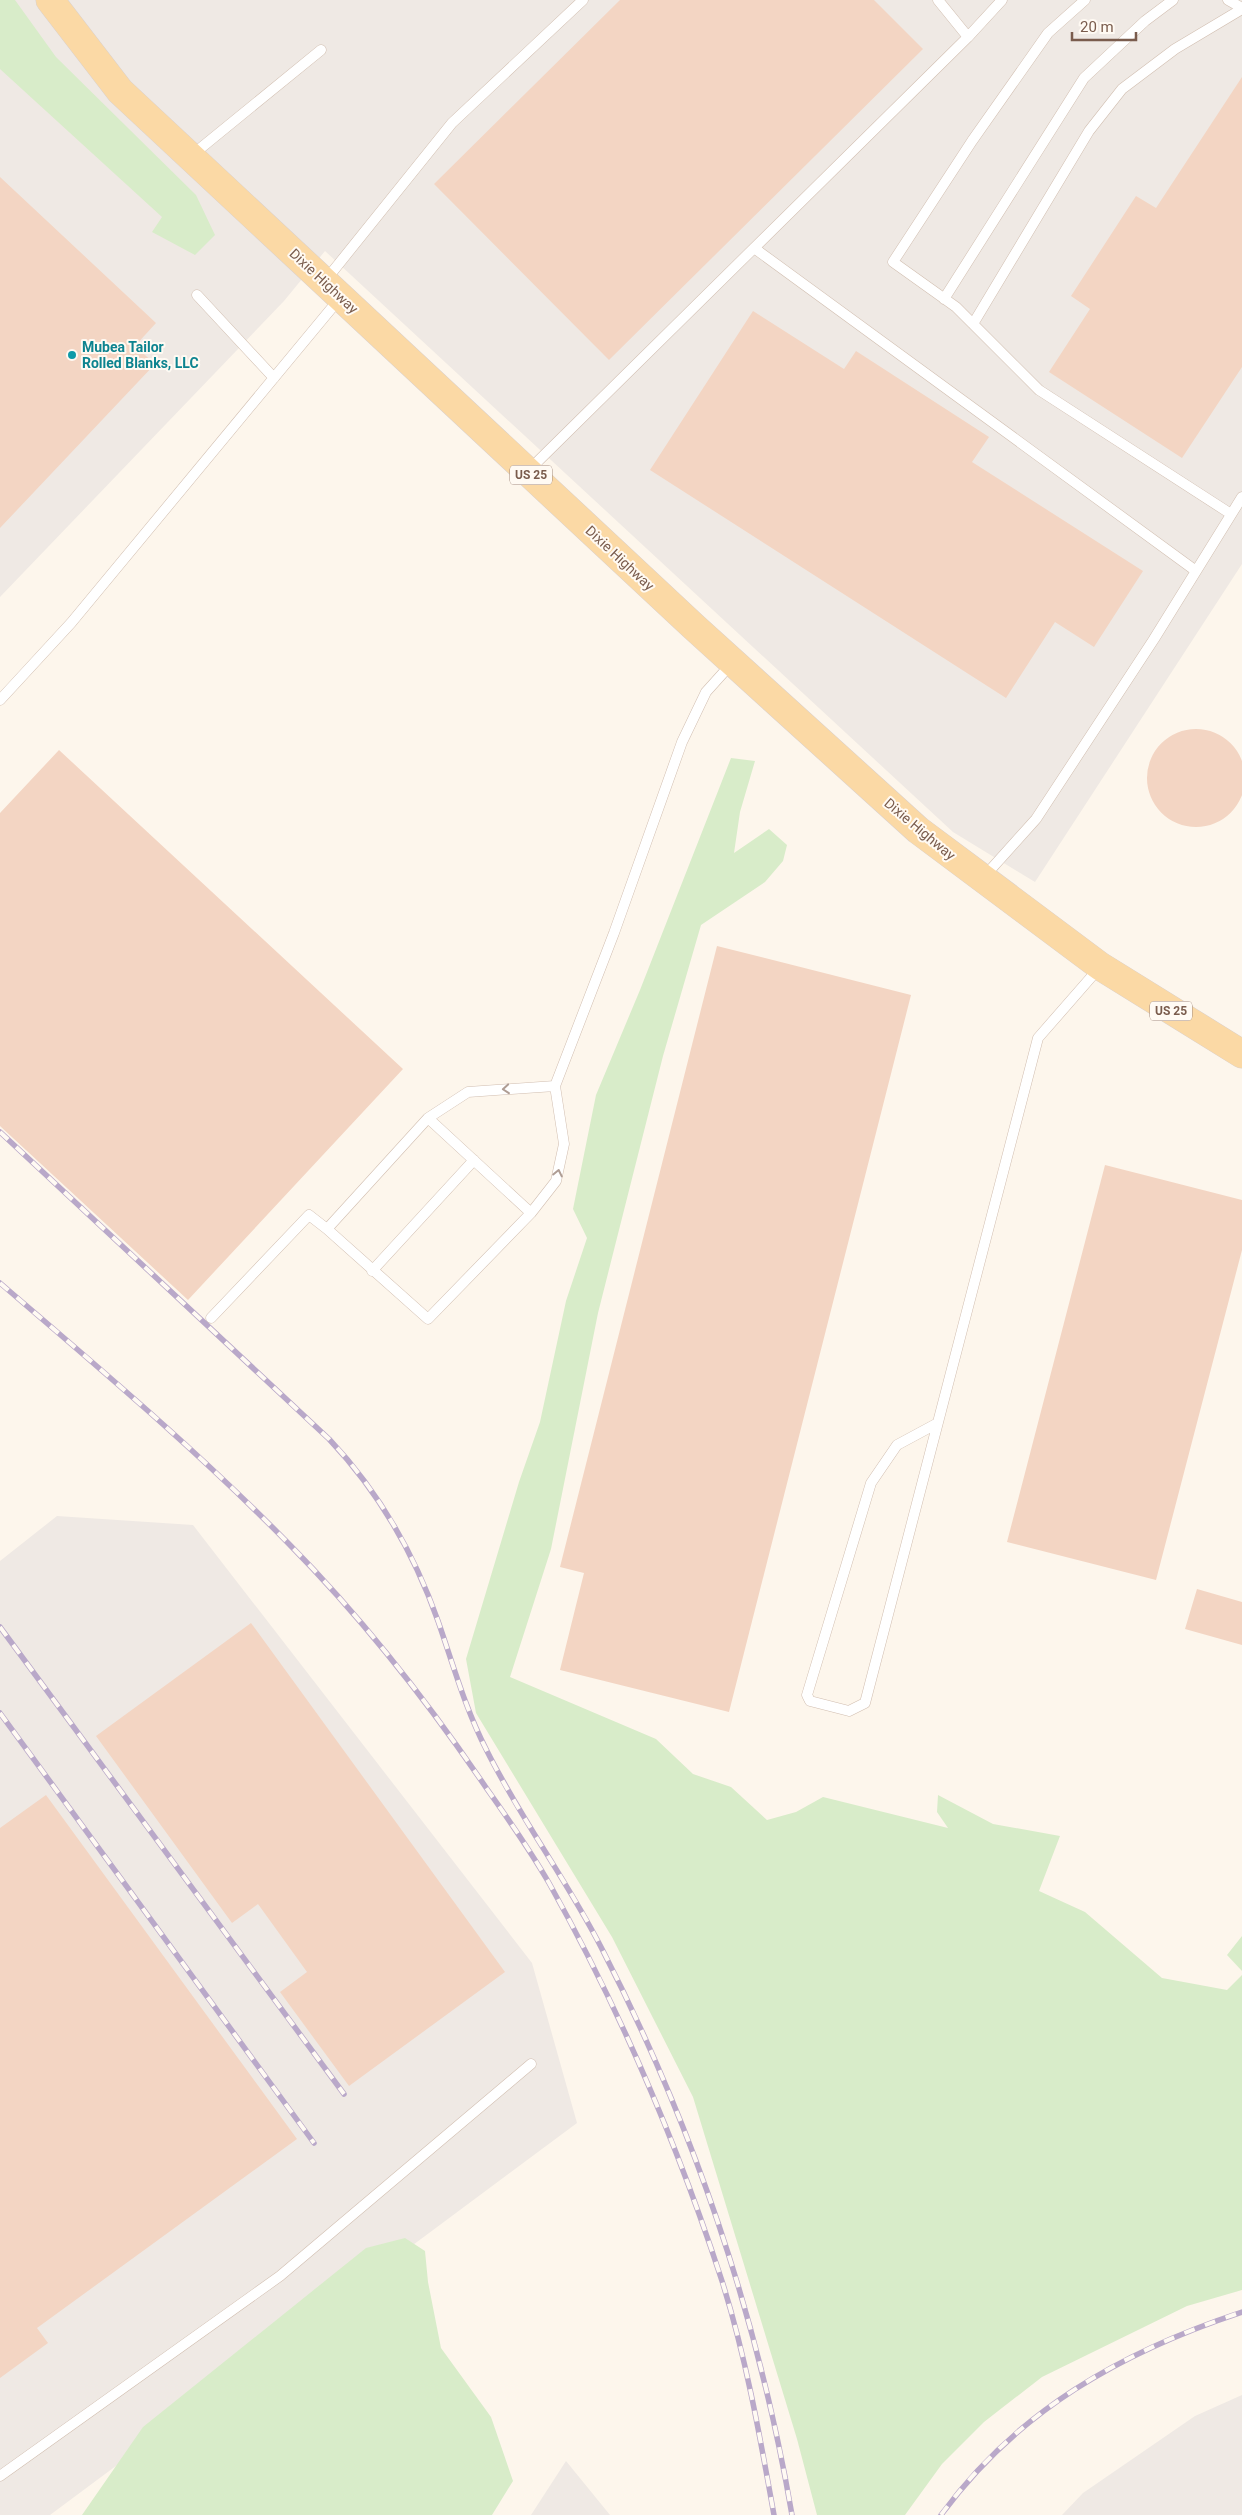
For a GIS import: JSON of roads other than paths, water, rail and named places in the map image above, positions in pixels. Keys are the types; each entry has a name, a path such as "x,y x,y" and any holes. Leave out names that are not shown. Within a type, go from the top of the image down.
{"main road":[{"name":"Dixie Highway","path":"50,0 120,91 527,472 918,830 1100,966 1242,1054"}],"lane":[{"path":"0,700 71,623 274,378 333,290 452,123 583,0"},
{"path":"527,472 968,37 1002,0"},
{"path":"1085,0 1048,33 972,141 893,262 944,299 973,324 1038,390 1232,514"},
{"path":"944,299 1084,78 1145,21 1173,0"},
{"path":"973,324 1089,130 1122,89 1175,48 1242,9 1228,0"},
{"path":"943,2 968,37"},
{"path":"191,157 321,50"},
{"path":"754,248 1196,571"},
{"path":"197,295 274,378"},
{"path":"982,879 1036,819 1242,497"},
{"path":"211,1318 309,1215 428,1319 531,1213 556,1181 564,1144 555,1086 614,933 682,742 706,692 733,662"},
{"path":"936,1424 897,1445 871,1483 806,1695 810,1700 848,1711 866,1703 936,1424 1038,1038 1100,966"},
{"path":"327,1229 428,1118 468,1092 555,1086"},
{"path":"428,1118 531,1213"},
{"path":"372,1271 474,1160"},
{"path":"0,2476 280,2276 531,2064"}],"railway":[{"path":"0,1132 329,1439 364,1480 393,1524 418,1571 438,1621 466,1702 486,1749 499,1775 574,1898 602,1949 666,2085 719,2225 741,2296 761,2368 778,2441 792,2515"},
{"path":"0,1283 184,1443 255,1510 316,1572 369,1632 418,1693 465,1757 534,1859 575,1931 623,2028 666,2128 705,2229 731,2310 745,2368 774,2515"},
{"path":"0,1627 344,2094"},
{"path":"0,1713 314,2143"},
{"path":"941,2515 971,2478 1003,2445 1038,2416 1075,2390 1114,2366 1155,2346 1242,2312"}],"place":[{"name":"Mubea Tailor Rolled Blanks, LLC","path":"72,355"}]}
